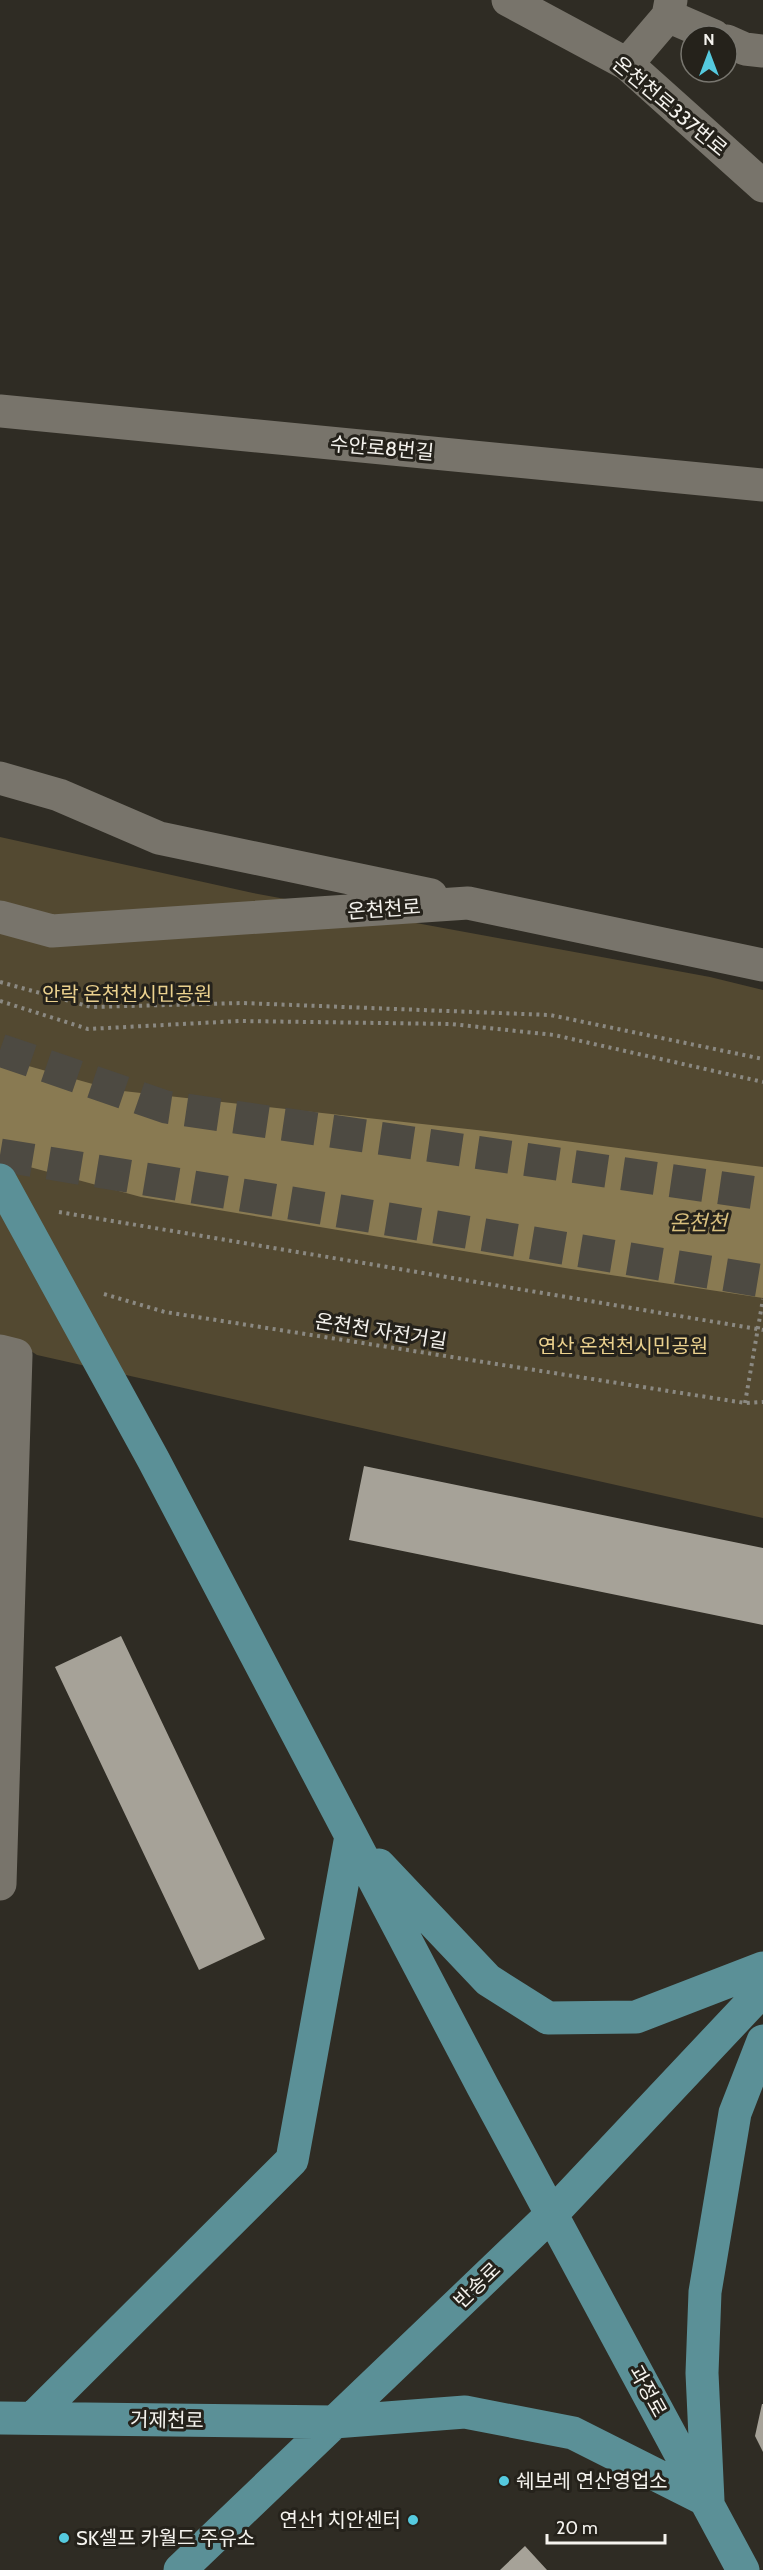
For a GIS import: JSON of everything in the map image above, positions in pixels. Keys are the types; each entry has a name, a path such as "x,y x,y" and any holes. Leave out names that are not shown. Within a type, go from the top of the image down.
{"main road":[{"name":"과정로","path":"0,1180 153,1459 351,1836 743,2570"},
{"path":"351,1836 488,1980 549,2018 636,2017 763,1968"},
{"path":"33,2418 292,2160 351,1836"},
{"name":"반송로","path":"180,2570 552,2214 763,1990"},
{"path":"708,2501 702,2373 705,2292 735,2113 763,2041"},
{"name":"거제천로","path":"0,2418 334,2422 465,2412 573,2433 708,2501"}],"street":[{"name":"온천천로337번로","path":"508,0 627,64 763,186"},
{"path":"627,64 669,8 695,24"},
{"path":"739,46 763,51"},
{"name":"수안로8번길","path":"0,411 763,485"},
{"path":"0,778 59,795 159,838 468,903"},
{"name":"온천천로","path":"0,917 52,930 468,903 763,964"},
{"path":"0,1884 8,1353"}],"path":[{"path":"0,982 91,1007 242,1003 550,1015 763,1059"},
{"path":"0,1001 88,1029 239,1021 462,1025 554,1035 763,1082"},
{"path":"58,1212 761,1329"},
{"name":"온천천 자전거길","path":"99,1292 165,1312 744,1403 763,1402"},
{"path":"744,1403 761,1329 763,1299"}],"green space":[{"path":"0,837 253,893 710,977 763,990 763,1518 37,1355 28,1349 0,1342"}],"water":[{"name":"온천천","path":"0,1058 114,1090 504,1133 763,1167 763,1298 571,1269 141,1197 0,1159"}],"building":[{"path":"364,1466 763,1548 763,1625 349,1540"},
{"path":"121,1636 265,1939 199,1970 55,1667"},
{"path":"763,2404 763,2452 755,2436"},
{"path":"525,2546 547,2570 500,2570"}],"tunnel":[{"path":"0,1050 166,1107 763,1194"},
{"path":"0,1155 763,1281"}],"place":[{"name":"쉐보레 연산영업소","path":"504,2481"},
{"name":"연산1 치안센터","path":"413,2520"},
{"name":"SK셀프 카월드 주유소","path":"64,2538"}],"park label":[{"name":"안락 온천천시민공원","path":"127,994"},
{"name":"연산 온천천시민공원","path":"623,1346"}]}
